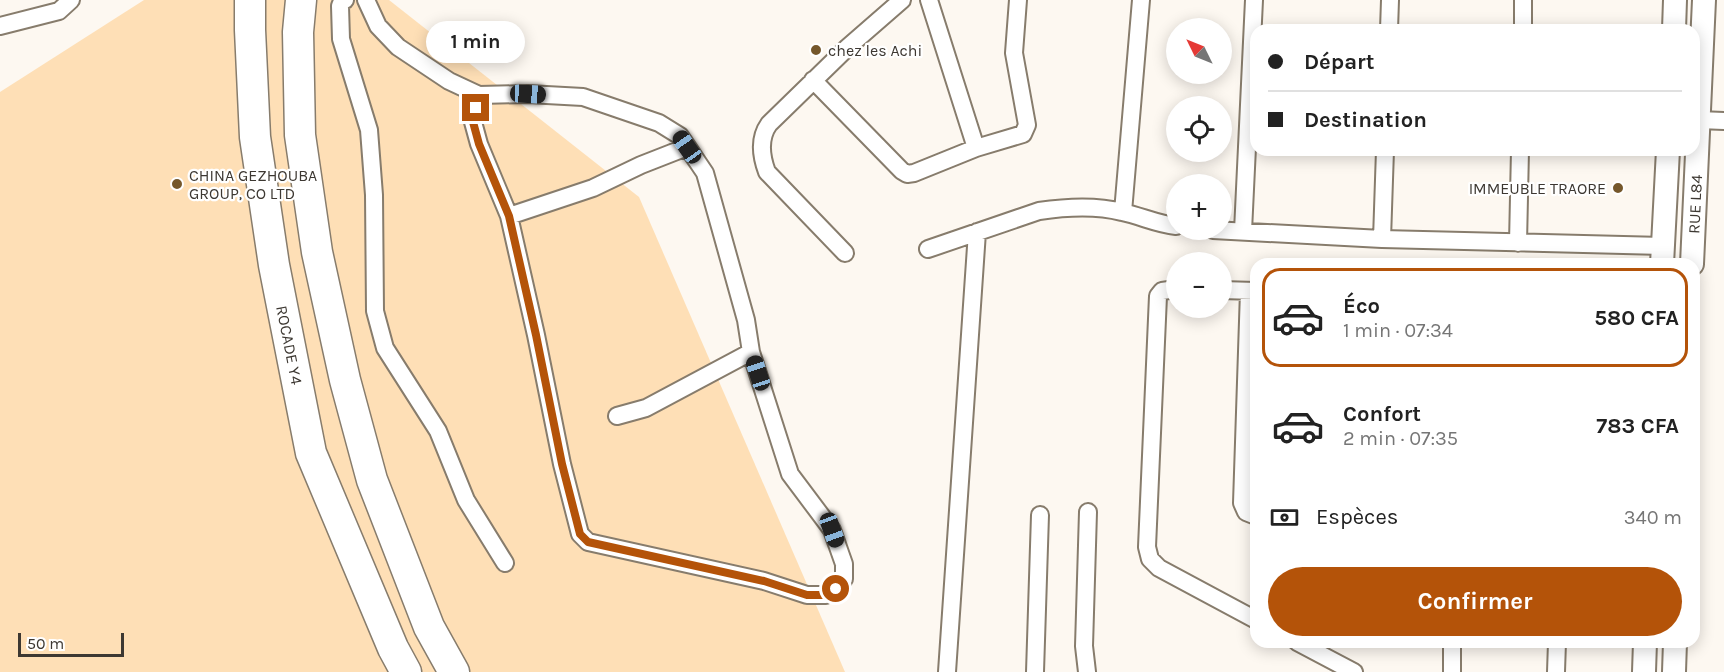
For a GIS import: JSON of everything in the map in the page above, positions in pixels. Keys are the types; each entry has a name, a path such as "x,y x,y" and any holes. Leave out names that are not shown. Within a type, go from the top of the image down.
{"highway":[{"name":"ROCADE Y4","path":"250,0 255,136 274,265 310,453 393,648 406,672"},
{"path":"301,0 298,32 300,135 317,252 345,380 372,480 429,627 454,672"}],"main road":[{"path":"1674,24 1675,0"},
{"name":"RUE L84","path":"1700,96 1704,0"},
{"name":"RUE L84","path":"1663,255 1668,156"},
{"name":"RUE L84","path":"1692,258 1697,156"},
{"path":"1644,672 1645,648"},
{"path":"1674,672 1675,648"}],"street":[{"path":"0,26 59,11 72,0"},
{"path":"345,0 340,6 341,39 369,130 374,195 375,311 385,348 438,431 466,500 505,563"},
{"path":"366,0 378,26 398,47 449,81 479,94 583,97 659,123 680,136 705,173 746,320 751,352 790,474 832,530 844,564 844,579 836,589 826,595 807,595 764,581 588,542 580,534 562,464 509,216 479,144 473,122 479,94"},
{"path":"845,253 773,179 763,162 763,133 769,124 813,80 902,0"},
{"path":"929,0 976,148"},
{"path":"813,80 907,174 976,148 1023,134 1026,130 1014,53 1018,0"},
{"path":"1123,212 1141,0"},
{"path":"1253,24 1254,0"},
{"path":"1389,24 1390,0"},
{"path":"1523,0 1523,24"},
{"path":"1243,231 1250,84"},
{"path":"1700,120 1724,121"},
{"path":"509,216 593,188 641,165 687,147"},
{"path":"1382,239 1384,156"},
{"path":"1518,243 1520,156"},
{"path":"928,249 1039,211 1055,208 1093,207 1123,212 1150,222 1166,224"},
{"path":"1232,231 1382,239 1518,243 1663,255"},
{"path":"947,672 977,232"},
{"path":"1166,290 1162,291 1158,296 1147,547 1150,559 1159,568 1250,617"},
{"path":"1232,290 1250,291"},
{"path":"617,416 646,408 751,352"},
{"path":"1250,407 1242,503 1246,512 1250,514"},
{"path":"1087,672 1084,646 1088,512"},
{"path":"1035,672 1040,514"},
{"path":"1308,648 1354,672"},
{"path":"1452,648 1452,672"},
{"path":"1556,672 1557,648"}],"shaded area":[{"path":"144,0 389,0 639,197 845,672 0,672 0,92"}],"place":[{"name":"chez les Achi","path":"816,50"},
{"name":"CHINA GEZHOUBA GROUP, CO LTD","path":"177,184"},
{"name":"IMMEUBLE TRAORE","path":"1618,188"}],"route":[{"path":"476,108 473,122 479,144 509,216 562,464 580,534 588,542 764,581 807,595 826,595 836,589"}]}
